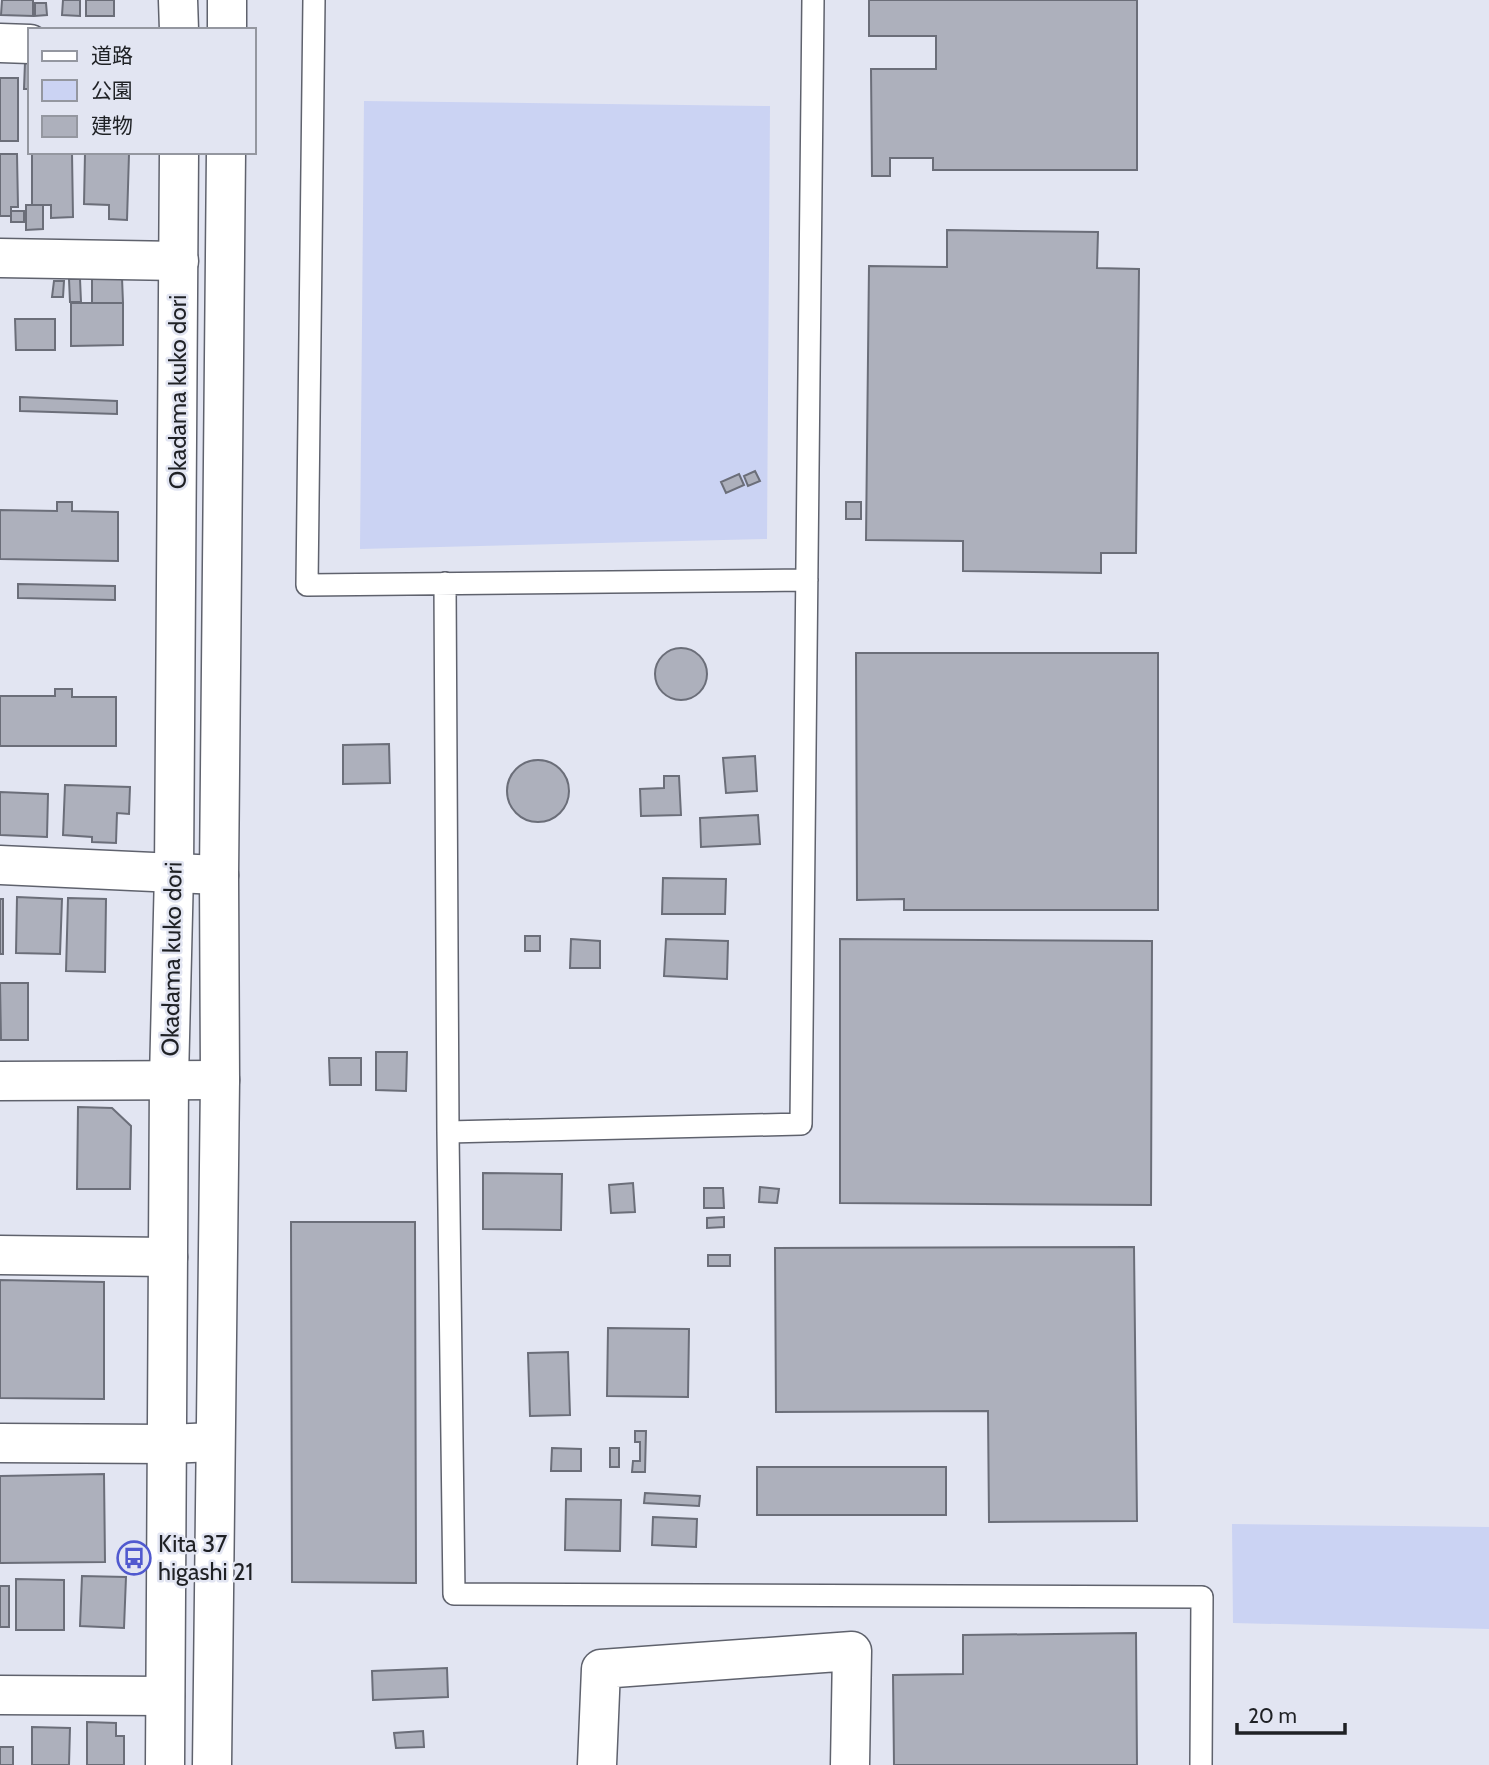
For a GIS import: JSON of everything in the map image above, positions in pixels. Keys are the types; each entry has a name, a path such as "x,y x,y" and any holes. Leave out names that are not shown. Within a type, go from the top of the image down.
{"main road":[{"path":"178,0 179,28"},
{"path":"227,0 227,28"},
{"path":"0,43 28,44"},
{"name":"Okadama kuko dori","path":"165,1765 179,154"},
{"name":"Okadama kuko dori","path":"212,1765 226,154"},
{"path":"0,258 179,261"},
{"path":"0,865 219,874"},
{"path":"0,1081 220,1080"},
{"path":"0,1255 168,1257"},
{"path":"0,1443 215,1442"},
{"path":"597,1765 601,1669 852,1651 849,1765"},
{"path":"0,1695 165,1696"}],"lane":[{"path":"314,0 307,585 807,579"},
{"path":"448,1132 801,1124 813,0"},
{"path":"445,583 454,1594 1202,1597 1200,1765"}],"green space":[{"path":"364,101 770,106 767,539 360,549"},
{"path":"1232,1524 1489,1527 1489,1629 1233,1623"}],"building":[{"path":"2,0 33,0 33,16 1,15"},
{"path":"63,0 80,0 80,16 62,15"},
{"path":"86,0 114,0 114,16 86,16"},
{"path":"869,0 1137,0 1137,170 933,170 933,158 890,158 890,176 872,176 871,69 936,69 936,36 869,36"},
{"path":"35,3 46,3 47,15 35,16"},
{"path":"25,62 28,63 28,89 24,89"},
{"path":"0,78 18,78 18,141 0,141"},
{"path":"0,154 17,154 18,207 11,207 11,216 0,216"},
{"path":"32,154 72,154 73,217 51,218 51,205 32,205"},
{"path":"85,154 129,154 127,220 109,219 109,205 84,204"},
{"path":"26,205 43,205 43,229 26,230"},
{"path":"11,211 24,211 24,222 11,222"},
{"path":"947,230 1098,232 1097,268 1139,269 1136,553 1101,553 1101,573 963,571 963,541 866,540 869,266 947,267"},
{"path":"122,278 123,303 92,303 92,279"},
{"path":"69,279 80,279 81,302 70,302"},
{"path":"54,281 64,281 63,297 52,297"},
{"path":"71,303 123,303 123,345 71,346"},
{"path":"15,319 55,319 55,350 16,350"},
{"path":"20,397 117,401 117,414 20,411"},
{"path":"755,471 760,481 748,486 744,476"},
{"path":"739,474 744,485 726,493 721,482"},
{"path":"57,502 72,502 72,511 118,512 118,561 0,559 0,510 57,511"},
{"path":"846,502 861,502 861,519 846,519"},
{"path":"18,584 115,586 115,600 18,598"},
{"path":"681,648 700,655 707,674 700,693 681,700 662,693 655,674 662,655"},
{"path":"856,653 1158,653 1158,910 904,910 904,899 857,900"},
{"path":"55,689 72,689 72,697 116,697 116,746 0,746 0,696 55,696"},
{"path":"389,744 390,783 343,784 343,745"},
{"path":"755,756 757,791 726,793 723,758"},
{"path":"532,760 544,760 560,769 567,779 567,803 560,813 544,822 532,822 521,817 512,808 507,797 507,785 512,774 521,765"},
{"path":"664,776 679,776 681,815 641,816 640,789 664,788"},
{"path":"65,785 130,787 129,814 117,813 116,843 92,842 92,837 63,835"},
{"path":"0,792 48,794 47,837 0,835"},
{"path":"758,815 760,844 701,847 700,818"},
{"path":"663,878 726,879 725,914 662,914"},
{"path":"17,897 62,899 60,954 16,953"},
{"path":"68,898 106,899 105,972 66,971"},
{"path":"0,899 3,899 3,954 0,954"},
{"path":"525,936 540,936 540,951 525,951"},
{"path":"571,939 600,941 600,968 570,968"},
{"path":"666,939 728,941 727,979 664,976"},
{"path":"840,939 1152,941 1151,1205 840,1203"},
{"path":"0,983 28,983 28,1040 1,1040"},
{"path":"376,1052 407,1052 406,1091 376,1090"},
{"path":"329,1058 361,1058 361,1085 330,1085"},
{"path":"78,1107 112,1108 131,1126 130,1189 77,1189"},
{"path":"483,1173 562,1174 561,1230 483,1229"},
{"path":"633,1183 635,1212 611,1213 609,1185"},
{"path":"760,1187 779,1189 777,1203 759,1202"},
{"path":"704,1188 723,1188 724,1208 704,1208"},
{"path":"724,1217 724,1227 707,1228 707,1218"},
{"path":"291,1222 415,1222 416,1583 292,1582"},
{"path":"1134,1247 1137,1521 989,1522 988,1411 776,1412 775,1248"},
{"path":"708,1255 730,1255 730,1266 708,1266"},
{"path":"0,1280 104,1282 104,1399 0,1398"},
{"path":"608,1328 689,1329 688,1397 607,1396"},
{"path":"568,1352 570,1415 530,1416 528,1353"},
{"path":"635,1431 646,1431 645,1472 632,1472 633,1461 640,1461 640,1442 635,1442"},
{"path":"552,1448 581,1449 581,1471 551,1471"},
{"path":"610,1448 619,1448 619,1467 610,1467"},
{"path":"757,1467 946,1467 946,1515 757,1515"},
{"path":"104,1474 105,1562 0,1563 0,1476"},
{"path":"645,1493 700,1496 699,1506 644,1503"},
{"path":"566,1499 621,1500 620,1551 565,1550"},
{"path":"653,1517 697,1519 696,1547 652,1545"},
{"path":"82,1576 126,1577 124,1628 80,1626"},
{"path":"16,1579 64,1580 64,1630 16,1630"},
{"path":"0,1586 9,1586 9,1627 0,1627"},
{"path":"1136,1633 1137,1765 894,1765 893,1675 963,1674 963,1635"},
{"path":"447,1668 448,1697 373,1700 372,1671"},
{"path":"87,1722 116,1723 116,1736 124,1736 124,1765 87,1765"},
{"path":"32,1727 70,1728 69,1765 32,1765"},
{"path":"423,1731 424,1747 396,1748 394,1733"},
{"path":"0,1747 13,1747 13,1765 0,1765"}],"place":[{"name":"Kita 37 higashi 21","path":"134,1558"}]}
